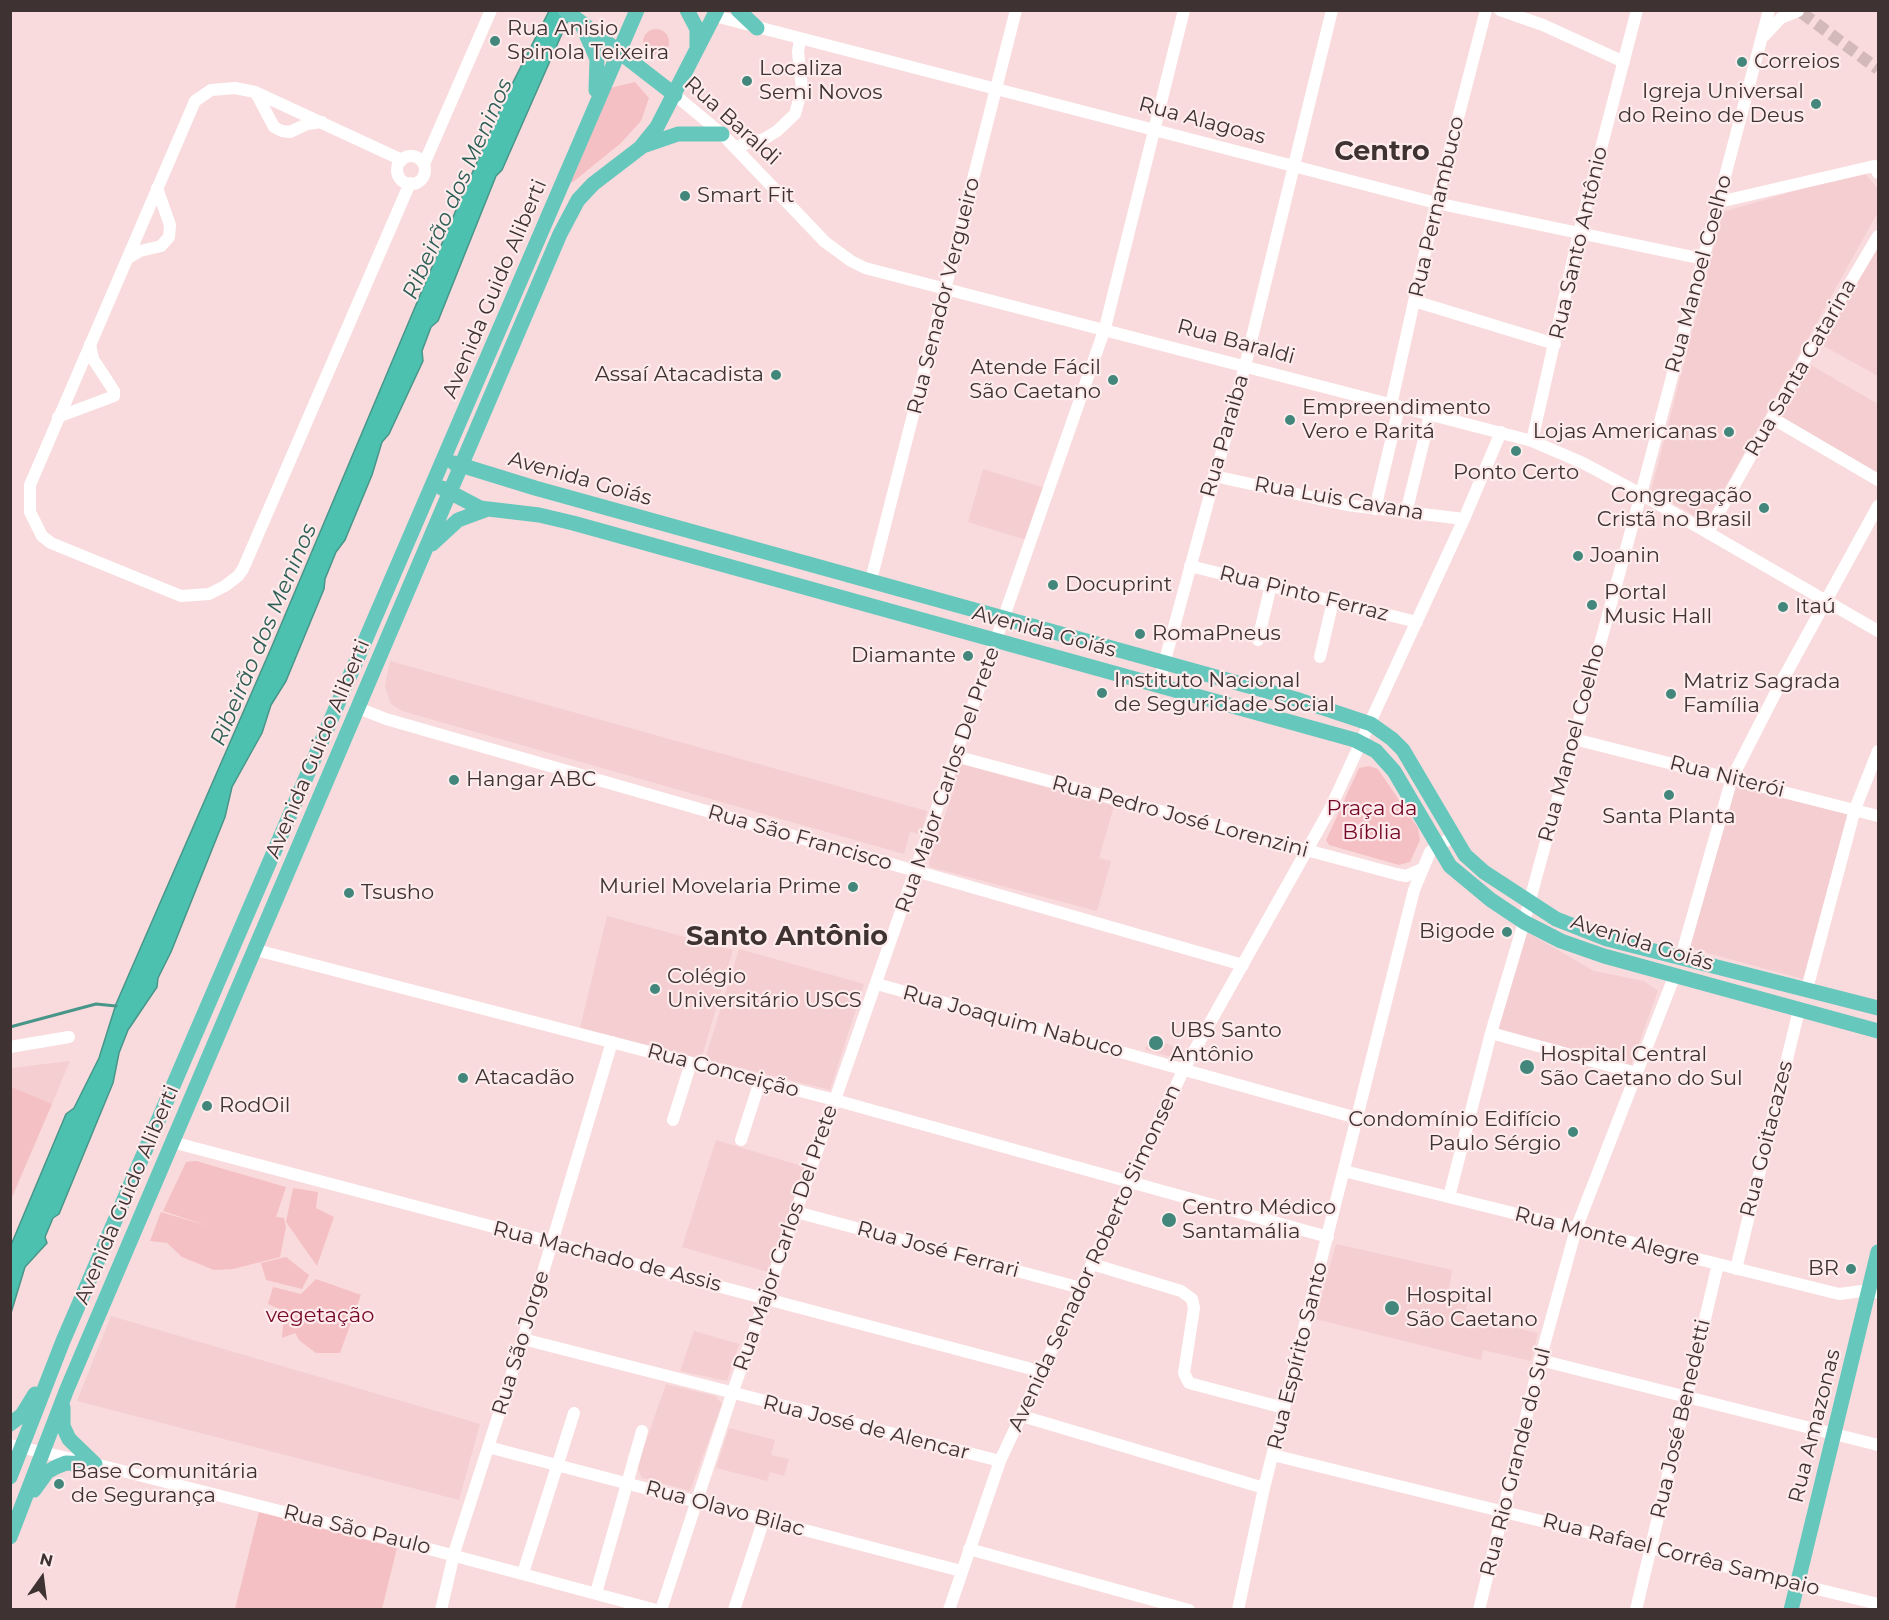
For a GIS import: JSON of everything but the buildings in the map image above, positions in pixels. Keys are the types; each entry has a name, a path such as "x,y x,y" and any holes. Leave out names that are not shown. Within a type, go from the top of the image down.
{"main road":[{"name":"Avenida Guido Aliberti","path":"10,1477 16,1447 446,459 594,106 637,10"},
{"path":"687,10 697,29 697,53"},
{"name":"Rua Alagoas","path":"693,10 716,13"},
{"path":"738,10 757,27"},
{"name":"Avenida Guido Aliberti","path":"10,1537 67,1389 560,234 578,200 593,184 640,148 657,127 716,13"},
{"name":"Rua Baraldi","path":"574,16 675,95"},
{"path":"574,16 597,59 598,77 594,106"},
{"path":"640,148 678,134 722,134"},
{"name":"Avenida Goiás","path":"446,459 461,466 871,580 1004,622 1086,641 1299,700 1371,724 1387,734 1402,750 1465,855 1479,868 1528,902 1586,933 1878,1008"},
{"name":"Avenida Goiás","path":"435,483 449,493 488,510 539,515 573,523 1362,743 1381,756 1394,771 1425,821 1437,846 1460,875 1524,922 1592,953 1878,1031"},
{"path":"422,556 449,527 488,510"},
{"path":"351,677 353,699 358,708"},
{"name":"Rua Amazonas","path":"1791,1610 1834,1434 1874,1292 1878,1252"},
{"path":"100,1257 116,1273"},
{"path":"10,1424 31,1403 63,1341"},
{"path":"67,1389 62,1413 63,1426 75,1448 95,1464"},
{"path":"17,1522 47,1472 66,1463 95,1464"}],"street":[{"path":"402,160 256,93 236,88 211,90 195,101 58,417 29,491 30,512 42,536 51,543 181,596 209,594 225,586 243,569 410,183 422,178 424,164 491,10"},
{"name":"Rua Senador Vergueiro","path":"871,580 1016,10"},
{"name":"Rua Major Carlos Del Prete","path":"661,1610 732,1394 917,871 1105,328 1184,10"},
{"name":"Rua Paraiba","path":"1158,686 1245,366 1332,10"},
{"name":"Rua Pernambuco","path":"1375,509 1414,301 1436,203 1486,10"},
{"path":"1500,10 1543,25 1624,62"},
{"name":"Rua Santo Antônio","path":"1532,441 1580,233 1637,10"},
{"name":"Rua Manoel Coelho","path":"1449,1197 1491,1033 1575,739 1769,10"},
{"path":"1760,42 1780,18 1800,12"},
{"name":"Rua Alagoas","path":"716,13 800,39 1436,203 1703,260"},
{"path":"734,147 764,139 777,131 795,114 802,89 798,52 800,39"},
{"path":"256,93 274,127 282,131 290,132 307,124 323,122"},
{"name":"Rua Baraldi","path":"675,95 722,134 825,242 865,268 1105,328 1532,441 1583,463 1641,494 1878,630"},
{"path":"410,183 399,176 397,168 402,160 414,156 424,164"},
{"path":"1719,202 1876,170"},
{"path":"128,258 140,251 162,246 169,237 170,225 157,188"},
{"name":"Rua Santa Catarina","path":"1708,532 1878,236"},
{"path":"1414,301 1555,344"},
{"path":"58,417 114,396 114,391 93,359 90,344"},
{"path":"1406,513 1430,415"},
{"path":"1772,418 1878,480"},
{"name":"Avenida Senador Roberto Simonsen","path":"949,1610 1000,1461 1130,1182 1184,1069 1308,852 1362,743 1501,432"},
{"name":"Rua Luis Cavana","path":"1214,476 1322,501 1464,519"},
{"path":"1681,957 1732,778 1878,506"},
{"name":"Rua Pinto Ferraz","path":"1190,566 1417,621"},
{"path":"1258,640 1271,585"},
{"path":"1320,657 1333,601"},
{"name":"Rua São Francisco","path":"358,708 386,719 1243,965"},
{"name":"Rua Niterói","path":"1575,739 1878,816"},
{"path":"1807,989 1855,809 1878,751"},
{"name":"Rua Pedro José Lorenzini","path":"955,756 1308,852 1406,876"},
{"name":"Rua Espírito Santo","path":"1238,1610 1264,1488 1414,890 1422,868 1437,846 1453,836"},
{"path":"1414,890 1406,876 1422,868"},
{"name":"Rua Conceição","path":"256,950 835,1100 1328,1237"},
{"name":"Rua Rio Grande do Sul","path":"1479,1610 1540,1360 1576,1229 1674,977"},
{"name":"Rua Joaquim Nabuco","path":"877,984 1358,1118"},
{"name":"Rua Goitacazes","path":"1736,1269 1799,1010"},
{"path":"1491,1033 1636,1073"},
{"path":"10,1047 69,1037"},
{"name":"Rua São Jorge","path":"441,1610 454,1555 523,1339 612,1041"},
{"path":"673,1120 691,1063"},
{"path":"741,1140 760,1081"},
{"name":"Rua Machado de Assis","path":"172,1142 1043,1372"},
{"name":"Rua Monte Alegre","path":"1344,1171 1839,1294 1874,1292"},
{"name":"Rua José Ferrari","path":"796,1212 1081,1288"},
{"path":"1092,1264 1181,1291 1192,1299 1194,1308 1184,1373 1189,1383 1284,1408"},
{"name":"Rua José Benedetti","path":"1636,1610 1718,1264"},
{"name":"Rua José de Alencar","path":"523,1339 1000,1461"},
{"path":"1540,1360 1878,1445"},
{"path":"523,1574 574,1413"},
{"path":"1022,1416 1264,1488"},
{"path":"597,1593 642,1431"},
{"name":"Rua São Paulo","path":"16,1447 95,1464 454,1555 656,1610"},
{"name":"Rua Olavo Bilac","path":"488,1447 961,1571"},
{"name":"Rua Rafael Corrêa Sampaio","path":"1273,1455 1878,1604"},
{"path":"734,1610 764,1519"},
{"path":"969,1548 1189,1610"}],"shaded area":[{"path":"549,11 572,11 502,170 496,176 438,321 431,327 422,351 423,361 389,434 382,442 372,475 345,540 336,552 325,579 324,589 286,681 271,705 262,733 232,787 225,817 171,952 158,978 157,987 128,1030 119,1053 113,1083 59,1214 53,1218 45,1237 47,1243 25,1267 11,1313 11,1245 66,1114 74,1108 99,1058 116,1004 272,646 456,210 505,98"},
{"path":"1863,171 1878,189 1878,212 1706,522 1651,491 1723,212"},
{"path":"1878,240 1878,376 1820,344"},
{"path":"1809,364 1878,404 1878,474 1780,416"},
{"path":"983,469 1045,488 1029,541 968,522"},
{"path":"390,661 927,811 921,834 910,832 904,854 402,711 391,704 385,686"},
{"path":"958,763 1114,806 1099,858 1111,861 1097,911 930,867 929,862 954,789 949,786"},
{"path":"1734,782 1848,814 1803,979 1689,948"},
{"name":"Colégio Universitário USCS","path":"607,916 733,950 701,1060 580,1028"},
{"path":"1527,932 1594,971 1644,981 1658,991 1631,1065 1498,1030"},
{"path":"739,949 864,984 830,1090 705,1059"},
{"name":"UBS Santo Antônio","path":"1150,1036 1185,1052 1178,1059 1145,1050"},
{"path":"70,1061 11,1201 11,1068"},
{"path":"716,1140 805,1167 768,1272 682,1247"},
{"name":"Hospital São Caetano","path":"1336,1244 1452,1270 1448,1295 1468,1299 1465,1316 1538,1333 1531,1361 1483,1350 1481,1360 1315,1319"},
{"path":"111,1316 480,1424 459,1500 77,1401"},
{"path":"694,1331 739,1344 727,1381 680,1371"},
{"path":"666,1384 715,1396 722,1404 690,1491 642,1478 637,1467"},
{"path":"729,1428 775,1440 771,1455 789,1459 784,1476 770,1472 767,1481 716,1468"}],"green space":[{"path":"656,29 665,33 669,42 665,51 656,55 647,51 643,42 647,33"},
{"path":"635,82 649,98 641,121 621,143 573,182 568,183 610,88"},
{"name":"Praça da Bíblia","path":"1369,766 1378,769 1418,828 1420,840 1410,862 1399,865 1329,845 1326,840 1359,768"},
{"path":"11,1087 52,1104 11,1198"},
{"path":"196,1161 286,1187 276,1217 284,1218 286,1227 280,1257 233,1269 214,1270 182,1257 167,1243 150,1241 161,1212 208,1226 163,1211 186,1162"},
{"name":"vegetação","path":"293,1188 318,1192 316,1208 334,1217 317,1266 286,1222"},
{"path":"286,1257 309,1275 302,1289 266,1280 261,1263"},
{"name":"vegetação","path":"316,1279 361,1295 340,1353 316,1353 300,1341 295,1333 282,1338 284,1311 268,1304 273,1287 301,1294"},
{"path":"259,1512 397,1548 382,1609 235,1609"}],"waterway":[{"path":"10,1027 96,1004 116,1006"}],"tunnel":[{"path":"1802,13 1878,69"}],"place":[{"name":"Rua Anisio Spinola Teixeira","path":"495,41"},
{"name":"Correios","path":"1742,62"},
{"name":"Localiza Semi Novos","path":"747,81"},
{"name":"Igreja Universal do Reino de Deus","path":"1816,104"},
{"name":"Smart Fit","path":"685,196"},
{"name":"Assaí Atacadista","path":"776,375"},
{"name":"Atende Fácil São Caetano","path":"1113,380"},
{"name":"Empreendimento Vero e Raritá","path":"1290,420"},
{"name":"Lojas Americanas","path":"1729,432"},
{"name":"Ponto Certo","path":"1516,451"},
{"name":"Congregação Cristã no Brasil","path":"1764,508"},
{"name":"Joanin","path":"1578,556"},
{"name":"Docuprint","path":"1053,585"},
{"name":"Portal Music Hall","path":"1592,605"},
{"name":"Itaú","path":"1783,607"},
{"name":"RomaPneus","path":"1140,634"},
{"name":"Diamante","path":"968,656"},
{"name":"Instituto Nacional de Seguridade Social","path":"1102,693"},
{"name":"Matriz Sagrada Família","path":"1671,694"},
{"name":"Hangar ABC","path":"454,780"},
{"name":"Santa Planta","path":"1669,795"},
{"name":"Muriel Movelaria Prime","path":"853,887"},
{"name":"Tsusho","path":"349,893"},
{"name":"Bigode","path":"1507,932"},
{"name":"Colégio Universitário USCS","path":"655,989"},
{"name":"UBS Santo Antônio","path":"1156,1043"},
{"name":"Hospital Central São Caetano do Sul","path":"1527,1067"},
{"name":"Atacadão","path":"463,1078"},
{"name":"RodOil","path":"207,1106"},
{"name":"Condomínio Edifício Paulo Sérgio","path":"1573,1132"},
{"name":"Centro Médico Santamália","path":"1169,1220"},
{"name":"BR","path":"1851,1269"},
{"name":"Hospital São Caetano","path":"1392,1308"},
{"name":"Base Comunitária de Segurança","path":"59,1484"}],"district":[{"name":"Centro","path":"1382,152"},
{"name":"Santo Antônio","path":"787,937"}],"water label":[{"name":"Ribeirão dos Meninos","path":"458,189"},
{"name":"Ribeirão dos Meninos","path":"264,635"}]}
